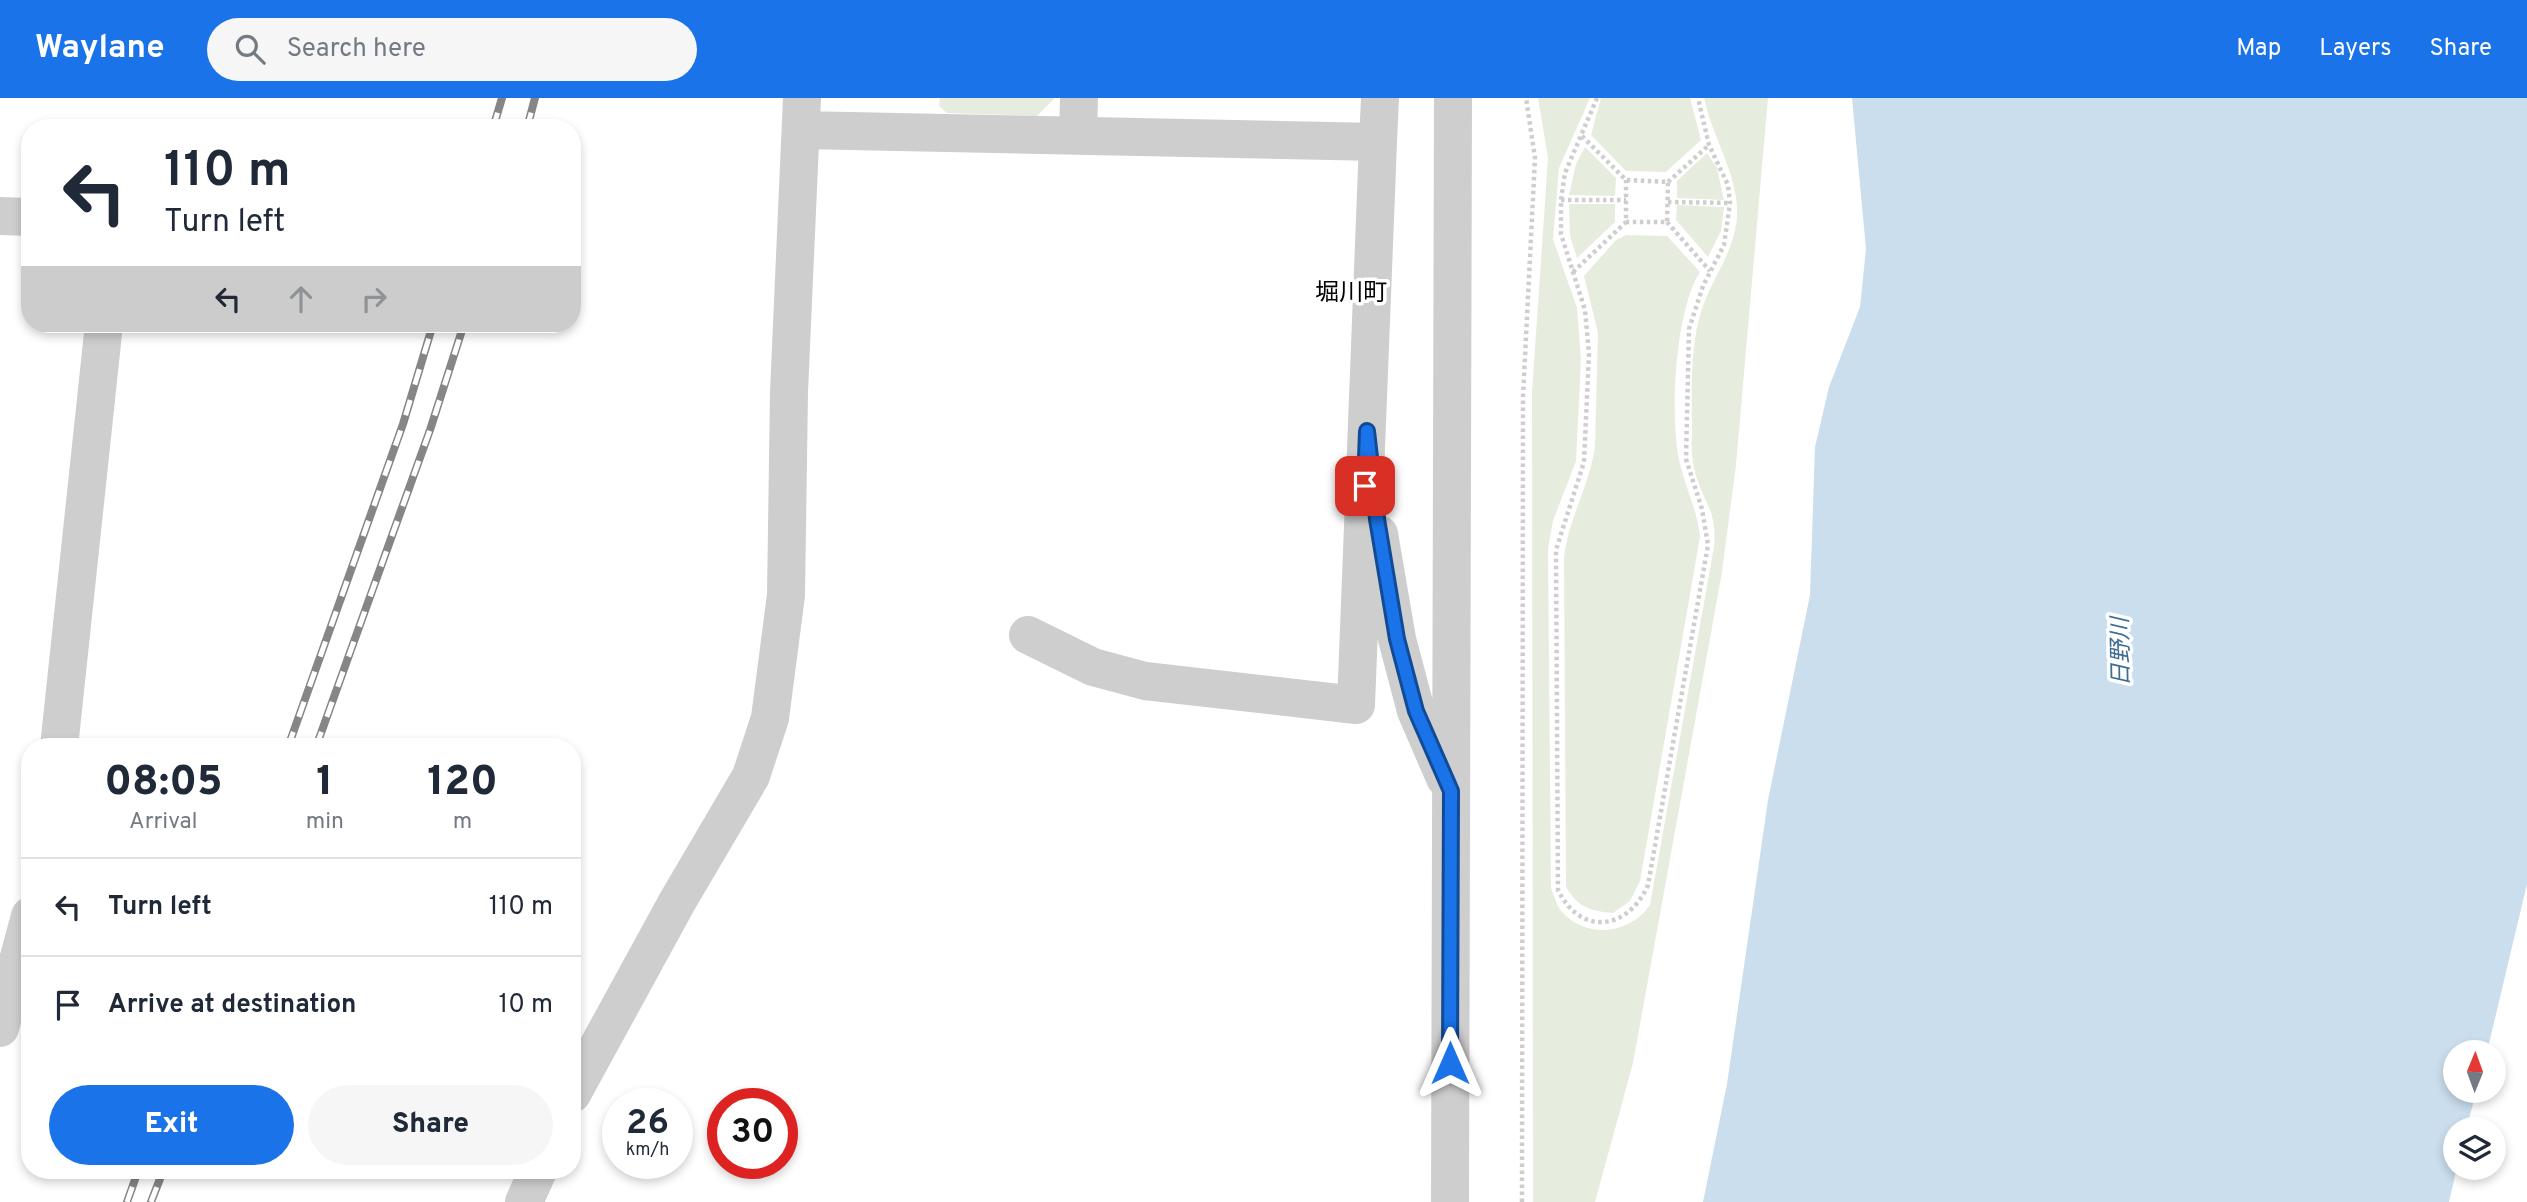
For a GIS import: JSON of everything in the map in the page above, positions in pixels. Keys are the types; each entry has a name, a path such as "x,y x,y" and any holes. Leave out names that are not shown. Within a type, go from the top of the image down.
{"street":[{"path":"1028,635 1093,667 1145,681 1356,705 1380,98"},
{"path":"1450,1202 1453,98"},
{"path":"581,1078 677,902 751,776 770,719 782,642 786,594 789,392 801,114 1078,116 1378,142"},
{"path":"0,216 21,217"},
{"path":"61,738 103,333"},
{"path":"1367,431 1377,519 1397,639 1416,711 1451,791"},
{"path":"0,1028 21,950"},
{"path":"524,1202 534,1179"}],"path":[{"path":"1522,1202 1523,397 1535,159 1526,98"},
{"path":"1597,98 1565,173 1561,200 1561,234 1588,321 1589,354 1584,462 1556,550 1558,890 1565,906 1575,913 1588,920 1615,922 1629,915 1648,886 1707,553 1705,522 1689,474 1686,432 1689,329 1696,304 1724,245 1730,203 1724,174 1709,145 1698,98"},
{"path":"1582,136 1626,180 1668,182 1709,145"},
{"path":"1626,180 1626,222"},
{"path":"1668,182 1667,222 1710,271"},
{"path":"1561,200 1626,200"},
{"path":"1668,202 1730,203"},
{"path":"1573,272 1626,222 1667,222"}],"shaded area":[{"path":"940,98 1055,98 1037,116 947,113 939,106"},
{"path":"1538,98 1590,98 1559,168 1553,239 1577,308 1581,359 1576,461 1553,521 1548,549 1551,888 1561,911 1573,921 1584,927 1608,930 1631,922 1642,915 1650,905 1714,547 1714,525 1696,476 1692,455 1693,353 1703,306 1728,251 1737,216 1730,171 1704,98 1768,98 1736,465 1722,572 1633,1063 1595,1202 1533,1202 1532,392 1548,158"},
{"path":"1601,98 1690,98 1701,140 1666,172 1626,171 1591,135"},
{"path":"1585,147 1616,178 1615,196 1569,195 1576,164"},
{"path":"1707,153 1717,168 1724,200 1677,198 1677,181"},
{"path":"1569,204 1615,204 1615,222 1577,258 1570,236"},
{"path":"1677,205 1724,207 1721,231 1708,257 1676,220"},
{"path":"1626,235 1667,236 1700,272 1685,312 1680,338 1676,365 1675,420 1680,464 1700,537 1640,881 1630,901 1613,913 1585,907 1566,887 1564,558 1595,446 1598,333 1584,276 1616,240"}],"water":[{"name":"日野川","path":"1852,98 2527,98 2527,884 2490,1040 2443,1040 2443,1103 2473,1103 2469,1117 2443,1117 2443,1180 2454,1180 2449,1202 1703,1202 1727,1084 1768,800 1810,595 1815,447 1829,387 1860,307 1866,249"}],"railway":[{"path":"496,119 502,98"},
{"path":"529,119 535,98"},
{"path":"291,738 403,424 430,333"},
{"path":"319,738 430,430 461,333"},
{"path":"127,1202 135,1179"},
{"path":"151,1202 160,1179"}],"district":[{"name":"堀川町","path":"1351,292"}],"route":[{"path":"1365,486 1367,431 1377,519 1397,639 1416,711 1451,791 1450,1063"}]}
